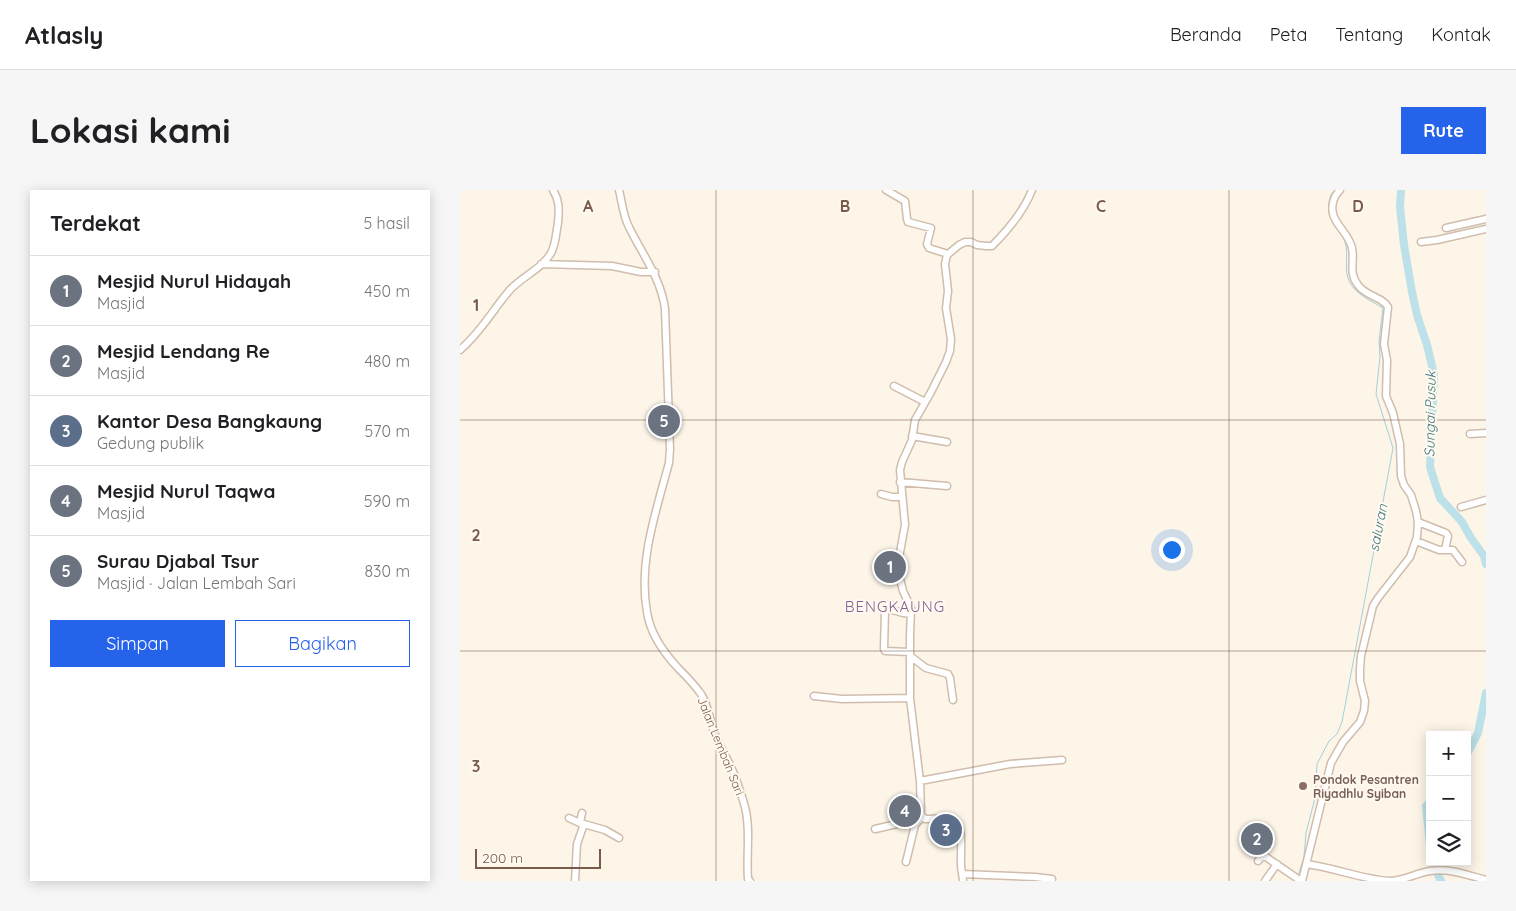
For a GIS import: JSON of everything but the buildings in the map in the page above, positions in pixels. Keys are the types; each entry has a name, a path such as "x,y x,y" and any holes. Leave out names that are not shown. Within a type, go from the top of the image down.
{"street":[{"path":"460,350 482,329 512,288 542,264 552,252 560,206 558,197 553,190"},
{"name":"Jalan Lembah Sari","path":"619,190 628,226 655,272 665,309 670,449 669,463 646,552 646,611 653,633 664,650 702,695 710,713 717,741 734,774 745,807 748,834 746,865 748,880"},
{"path":"886,190 905,201 908,222 931,227 927,244 929,248 948,254"},
{"path":"906,862 914,829 921,814 920,781 910,698 911,614 910,604 903,591 898,569 905,525 900,466 911,443 915,420 946,362 950,347 946,308 948,291 945,264 948,254 965,242 986,246 994,245 1021,211 1032,190"},
{"path":"1258,861 1263,855 1300,880 1307,864 1331,763 1339,747 1360,722 1364,711 1365,701 1360,675 1360,662 1373,606 1410,557 1416,541 1418,522 1413,500 1401,476 1400,444 1393,413 1386,396 1387,360 1384,344 1388,307 1385,302 1364,292 1353,277 1353,254 1350,242 1333,213 1334,198 1340,190"},
{"path":"1446,228 1486,219"},
{"path":"1420,242 1486,229"},
{"path":"542,264 612,266 641,272 655,272"},
{"path":"894,386 925,402"},
{"path":"1470,434 1486,433"},
{"path":"912,436 947,442"},
{"path":"900,482 948,486"},
{"path":"881,494 902,497"},
{"path":"1461,507 1486,500"},
{"path":"1418,522 1446,533 1448,536 1445,550"},
{"path":"1416,541 1439,550 1454,550 1462,562"},
{"path":"911,614 903,613 888,606 884,649 910,654 926,668 948,674 953,700"},
{"path":"814,696 842,699 910,698"},
{"path":"920,781 1010,764 1062,760"},
{"path":"575,881 582,813"},
{"path":"569,818 582,824 605,830 619,838"},
{"path":"875,830 920,819 951,819 955,821 961,837 963,877 1035,877 1052,879"},
{"path":"1265,881 1277,864"},
{"path":"1307,864 1362,877 1384,880 1399,880 1418,873 1442,870 1455,871 1486,880"}],"waterway":[{"name":"saluran","path":"1298,876 1304,857 1306,833 1315,798 1317,764 1329,741 1337,734 1342,722 1393,448 1376,394 1383,308 1359,293 1349,281 1346,246 1342,235 1330,216 1329,210 1330,198 1335,190"},
{"name":"Sungai Pusuk","path":"1401,190 1400,207 1404,245 1412,292 1434,374 1430,467 1440,498 1462,522 1484,556 1486,564"},
{"name":"Sungai Pusuk","path":"1471,746 1478,733 1486,693"},
{"name":"Sungai Pusuk","path":"1434,866 1441,881"}],"place":[{"name":"Surau Djabal Tsur","path":"664,421"},
{"name":"Mesjid Nurul Hidayah","path":"890,567"},
{"name":"Pondok Pesantren Riyadhlu Syiban","path":"1303,786"},
{"name":"Mesjid Nurul Taqwa","path":"905,811"},
{"name":"Kantor Desa Bangkaung","path":"946,830"},
{"name":"Mesjid Lendang Re","path":"1257,839"}],"district":[{"name":"BENGKAUNG","path":"895,606"}]}
